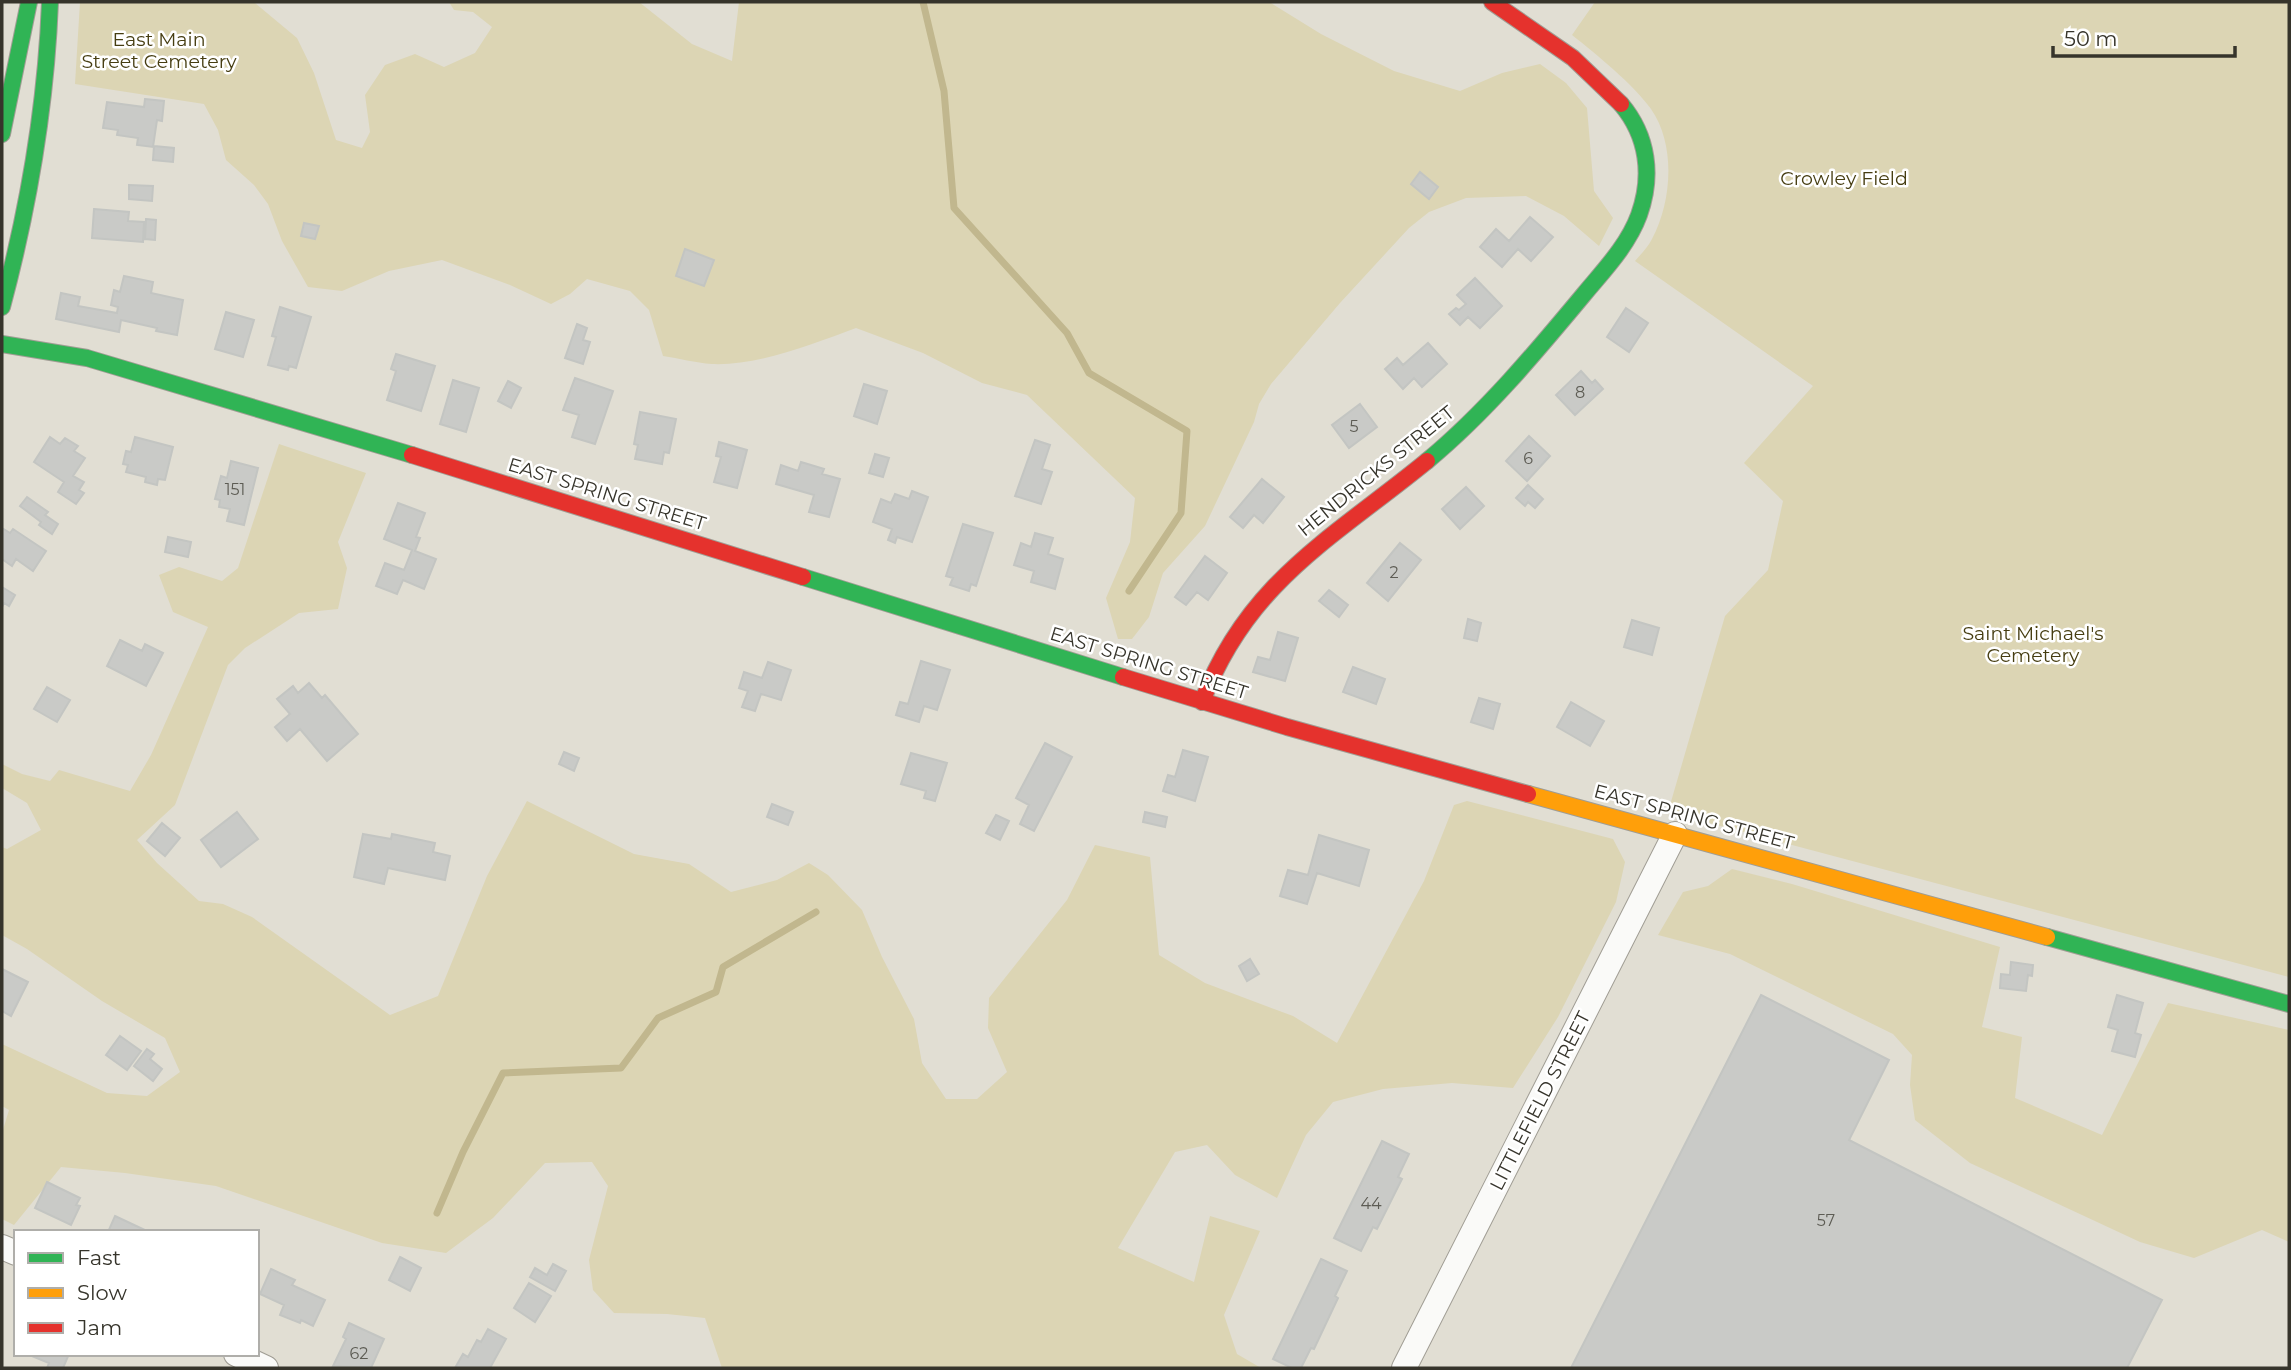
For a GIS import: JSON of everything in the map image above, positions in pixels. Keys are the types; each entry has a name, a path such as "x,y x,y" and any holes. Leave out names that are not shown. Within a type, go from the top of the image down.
{"main road":[{"path":"2,134 29,2"},
{"path":"2,307 43,110 50,2"},
{"name":"HENDRICKS STREET","path":"1202,702 1212,675 1231,639 1272,588 1297,563 1447,445 1550,336 1619,250 1633,228 1647,184 1645,146 1637,127 1612,94 1581,65 1540,33 1492,2"},
{"name":"EAST SPRING STREET","path":"2,344 87,358 376,444 1202,702 2289,1004"}],"street":[{"name":"LITTLEFIELD STREET","path":"1404,1368 1675,834"},
{"path":"240,1356 266,1368"}],"green space":[{"name":"East Main Street Cemetery","path":"80,2 255,3 297,38 314,73 336,140 362,148 370,132 365,95 385,65 415,54 444,67 475,53 492,27 473,12 454,10 449,2 639,2 692,44 732,61 739,2 1269,2 1321,34 1394,71 1460,91 1502,73 1540,64 1566,83 1587,108 1594,191 1613,218 1599,246 1564,216 1526,196 1466,198 1429,212 1409,228 1271,384 1259,404 1254,422 1205,526 1163,573 1149,617 1132,639 1118,639 1106,598 1130,542 1135,498 1027,395 982,383 923,353 856,328 785,353 729,364 699,363 663,356 649,310 630,291 587,279 570,294 551,304 510,285 442,260 389,271 342,291 308,287 282,241 268,204 254,185 226,160 218,130 204,104 75,84"},
{"name":"Saint Michael's Cemetery","path":"1595,2 2289,2 2289,977 1668,812 1725,616 1768,570 1783,501 1744,463 1813,386 1635,261 1652,239 1659,224 1667,191 1668,156 1665,139 1651,109 1603,60 1572,35"},
{"path":"279,444 366,473 338,542 347,568 338,609 299,613 245,648 228,665 175,805 137,840 157,863 199,901 223,904 252,917 390,1015 438,996 487,876 527,801 634,854 689,864 731,892 777,880 809,863 828,875 862,910 882,957 914,1019 922,1063 946,1099 977,1099 1007,1072 988,1028 989,998 1067,900 1095,845 1150,857 1159,955 1205,983 1293,1016 1337,1043 1424,881 1454,805 1467,801 1613,839 1625,862 1616,902 1558,1017 1513,1088 1452,1083 1383,1089 1333,1102 1306,1135 1277,1198 1235,1175 1207,1145 1175,1152 1118,1248 1194,1282 1210,1216 1260,1231 1224,1315 1237,1354 1261,1368 722,1368 705,1318 614,1313 593,1290 589,1260 608,1186 592,1162 545,1163 493,1218 446,1253 382,1243 216,1186 61,1167 14,1225 2,1219 2,1133 9,1110 2,1106 2,1044 107,1093 147,1096 180,1072 165,1038 102,1001 2,935 2,847 7,849 41,830 27,803 2,788 2,764 22,774 50,781 59,770 130,791 151,755 208,627 173,612 159,575 179,567 222,581 238,568"},
{"path":"1732,869 1792,884 2000,947 1982,1027 2022,1037 2015,1098 2102,1135 2168,1003 2289,1030 2289,1242 2262,1230 2194,1258 2140,1242 1970,1163 1915,1120 1910,1085 1912,1055 1893,1034 1730,954 1658,935 1683,892 1708,886"}],"building":[{"path":"145,99 164,101 162,121 157,120 153,147 137,145 138,138 117,135 118,130 103,128 107,102 144,107"},
{"path":"154,146 174,148 173,162 153,160"},
{"path":"1420,172 1438,187 1429,199 1411,184"},
{"path":"129,185 153,186 152,201 129,199"},
{"path":"94,209 129,212 128,221 144,222 143,242 92,238"},
{"path":"1530,217 1553,237 1531,261 1518,249 1502,267 1480,247 1496,229 1509,241"},
{"path":"146,219 156,220 155,240 145,239"},
{"path":"304,223 319,226 315,239 301,236"},
{"path":"685,249 714,260 704,286 676,276"},
{"path":"124,276 153,282 151,293 183,300 177,335 121,320 119,332 56,319 61,293 80,297 78,306 117,313 118,307 111,305 114,290 120,292"},
{"path":"1475,278 1502,306 1480,328 1468,317 1460,325 1449,314 1466,304 1457,295"},
{"path":"280,307 311,317 296,368 289,366 288,370 268,365 276,337 272,336"},
{"path":"1626,308 1648,323 1629,352 1607,337"},
{"path":"226,312 254,320 243,357 215,349"},
{"path":"577,324 587,328 583,340 590,342 583,364 565,358"},
{"path":"1428,343 1447,364 1422,387 1414,378 1403,389 1385,369 1397,358 1403,365"},
{"path":"396,354 435,366 421,411 387,400 396,371 391,369"},
{"path":"1581,371 1592,383 1595,380 1603,389 1575,415 1556,395"},
{"path":"575,378 613,391 595,444 572,437 579,415 563,410"},
{"path":"453,380 479,388 466,432 440,424"},
{"path":"508,381 521,388 511,408 498,401"},
{"path":"864,384 887,391 877,424 854,416"},
{"path":"1360,404 1377,427 1349,448 1332,425"},
{"path":"640,412 676,419 669,453 664,452 662,464 635,459 638,445 634,444"},
{"path":"1529,436 1550,456 1527,481 1506,461"},
{"path":"50,437 60,444 65,438 78,446 74,451 85,458 73,476 84,482 79,490 84,493 76,504 58,492 64,482 34,462"},
{"path":"135,437 173,447 165,480 158,479 157,485 145,482 146,477 126,472 128,465 123,464 126,451 131,452"},
{"path":"1035,440 1050,445 1042,469 1052,472 1041,504 1015,496"},
{"path":"719,442 747,450 737,488 714,482 721,457 716,456"},
{"path":"875,454 889,458 883,477 869,473"},
{"path":"231,461 258,468 244,525 227,521 230,509 219,507 220,500 215,499 221,476 227,478"},
{"path":"801,462 824,469 822,474 840,479 829,517 809,512 814,495 776,484 781,465 798,471"},
{"path":"1262,479 1284,497 1263,523 1254,515 1243,528 1230,517"},
{"path":"1528,485 1543,499 1535,508 1528,502 1525,506 1516,498"},
{"path":"1466,487 1484,506 1460,529 1442,509"},
{"path":"912,491 928,497 912,542 897,537 895,543 888,540 892,529 873,522 881,499 891,503 895,494 909,499"},
{"path":"27,497 48,512 45,515 58,524 52,534 20,506"},
{"path":"398,503 425,513 416,537 420,538 415,551 436,559 424,589 403,580 397,594 376,586 385,563 404,570 412,550 384,539"},
{"path":"963,524 993,533 976,586 971,584 969,591 950,585 953,578 946,576"},
{"path":"2,528 10,533 13,529 46,551 33,571 16,559 12,566 2,559"},
{"path":"1035,533 1053,538 1048,554 1063,559 1055,589 1031,582 1034,571 1014,565 1021,543 1031,547"},
{"path":"168,537 191,542 188,557 165,552"},
{"path":"1400,543 1421,560 1388,601 1367,583"},
{"path":"1205,556 1227,573 1208,600 1197,592 1186,605 1175,597"},
{"path":"2,587 15,595 9,606 4,603 2,607"},
{"path":"1329,590 1348,605 1339,617 1319,601"},
{"path":"1468,619 1481,623 1477,641 1464,638"},
{"path":"1632,620 1659,628 1652,655 1624,647"},
{"path":"1278,632 1298,638 1285,681 1253,672 1258,657 1270,660"},
{"path":"120,640 142,651 145,644 163,653 146,686 107,666"},
{"path":"921,661 950,670 937,710 924,706 919,722 896,715 900,702 908,704"},
{"path":"768,662 791,670 781,700 761,694 755,711 742,707 748,691 739,688 744,672 762,678"},
{"path":"1353,667 1385,679 1376,704 1343,692"},
{"path":"309,683 322,698 325,695 358,734 327,761 300,729 287,741 275,727 290,714 277,699 293,686 298,693"},
{"path":"47,687 70,700 57,722 34,709"},
{"path":"1479,698 1500,704 1493,729 1471,722"},
{"path":"1571,702 1604,721 1590,746 1557,727"},
{"path":"1045,743 1072,757 1034,831 1020,824 1029,805 1016,798"},
{"path":"1183,750 1208,757 1195,801 1163,791 1168,775 1175,777"},
{"path":"564,752 579,758 574,771 559,764"},
{"path":"911,753 947,763 935,801 924,798 926,791 901,784"},
{"path":"772,804 793,812 788,825 767,817"},
{"path":"237,812 258,839 221,867 201,840"},
{"path":"1145,812 1167,817 1165,827 1143,822"},
{"path":"996,815 1009,821 1000,840 986,833"},
{"path":"162,823 180,838 165,856 147,841"},
{"path":"363,834 391,839 392,834 435,843 433,852 450,856 445,880 388,868 384,884 354,877"},
{"path":"1319,835 1369,850 1359,886 1317,873 1307,904 1280,896 1288,870 1308,875"},
{"path":"1250,959 1259,974 1247,981 1239,966"},
{"path":"2011,962 2033,965 2032,976 2028,975 2026,991 2000,988 2001,974 2010,975"},
{"path":"2,969 28,982 11,1016 2,1011"},
{"path":"1761,995 1889,1060 1849,1140 2162,1300 2127,1368 1571,1368"},
{"path":"2117,995 2143,1003 2135,1033 2141,1035 2135,1057 2112,1051 2118,1030 2108,1027"},
{"path":"120,1036 141,1051 127,1070 106,1055"},
{"path":"147,1049 154,1054 150,1059 162,1069 153,1081 134,1066"},
{"path":"1382,1141 1409,1154 1398,1177 1402,1179 1377,1229 1373,1227 1361,1251 1334,1238"},
{"path":"47,1182 80,1198 76,1205 80,1206 71,1225 35,1208"},
{"path":"115,1216 145,1230 109,1230"},
{"path":"400,1257 421,1268 410,1291 389,1280"},
{"path":"1321,1259 1347,1271 1335,1296 1338,1298 1314,1349 1311,1348 1301,1368 1292,1368 1273,1359"},
{"path":"553,1264 566,1271 555,1291 530,1277 535,1268 547,1275"},
{"path":"271,1269 295,1280 292,1285 325,1300 313,1326 280,1315 284,1305 260,1294"},
{"path":"529,1283 551,1296 535,1322 514,1308"},
{"path":"349,1323 384,1339 371,1368 333,1366 346,1339 343,1337"},
{"path":"488,1329 506,1339 490,1368 455,1368 463,1354 468,1357 477,1340 481,1342"},
{"path":"32,1356 68,1356 63,1368 47,1368 49,1363"}],"waterway":[{"path":"923,2 944,91 954,208 1067,333 1089,373 1187,431 1181,513 1129,591"},
{"path":"437,1213 463,1152 503,1073 621,1068 658,1018 716,992 723,967 816,912"}],"traffic: fast":[{"path":"2,134 29,2"},
{"path":"2,307 35,156 45,79 50,2"},
{"path":"1427,461 1510,381 1608,266 1629,236 1639,215 1647,171 1637,129 1621,104"},
{"path":"2,344 87,358 412,455"},
{"path":"803,577 1123,677"},
{"path":"2047,937 2289,1004"}],"traffic: slow":[{"path":"1528,794 2047,937"}],"traffic: jam":[{"path":"1492,2 1573,58 1621,104"},
{"path":"412,455 803,577"},
{"path":"1202,702 1221,660 1243,624 1268,593 1327,539 1427,461"},
{"path":"1123,677 1287,727 1528,794"}],"park label":[{"name":"Crowley Field","path":"1844,178"}]}
